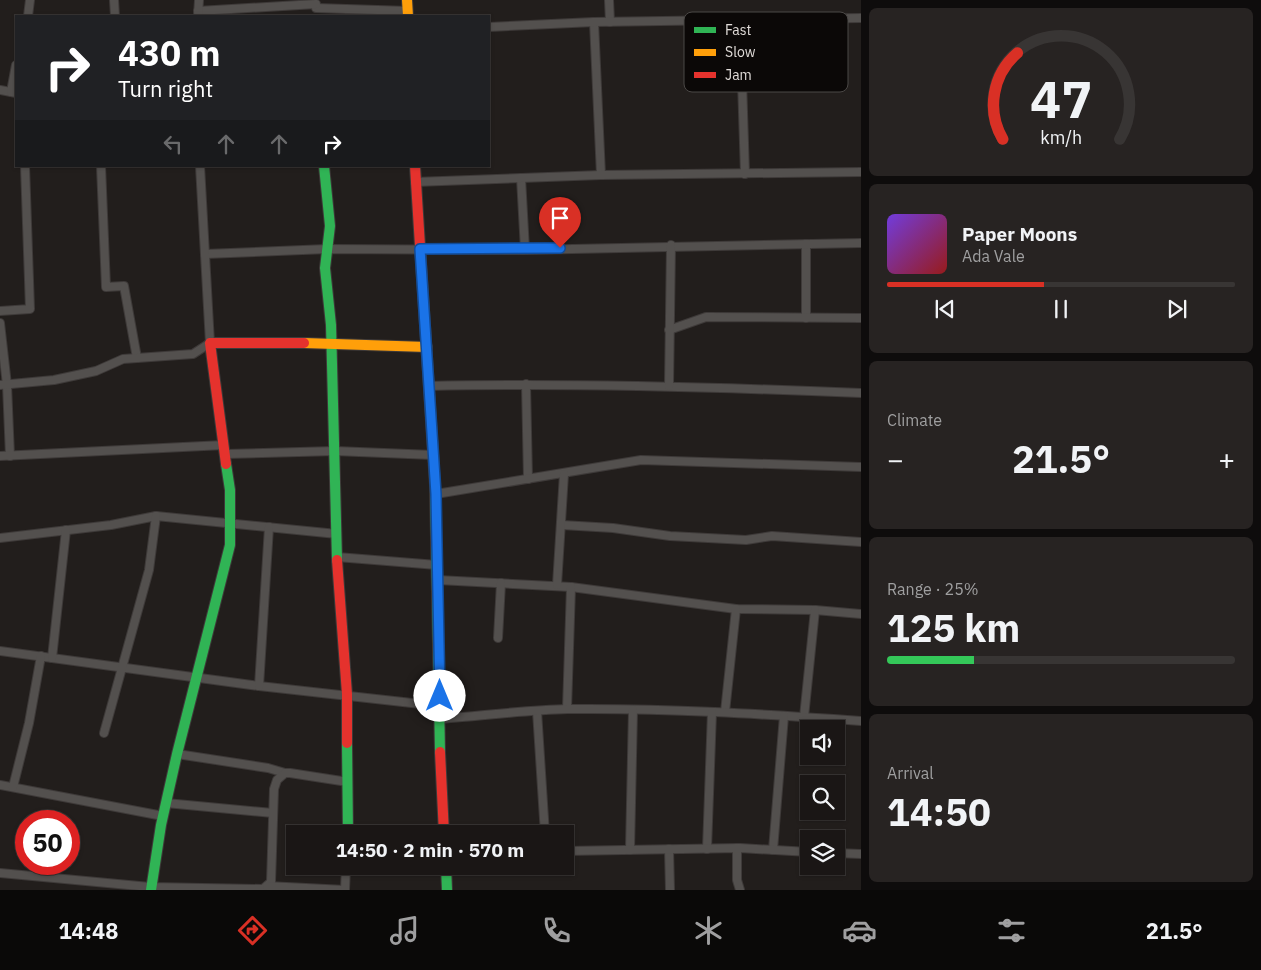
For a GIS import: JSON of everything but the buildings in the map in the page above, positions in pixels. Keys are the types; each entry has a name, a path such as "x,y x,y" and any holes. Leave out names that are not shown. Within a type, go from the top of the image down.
{"street":[{"path":"28,15 30,0"},
{"path":"114,0 115,15"},
{"path":"199,0 198,13 316,4 408,9"},
{"path":"609,0 610,22"},
{"path":"848,18 861,18"},
{"path":"490,27 684,20"},
{"path":"594,22 602,176"},
{"path":"0,90 14,92 15,78"},
{"path":"742,92 745,174"},
{"path":"0,311 30,309 25,167"},
{"path":"101,167 106,287 124,286 137,358"},
{"path":"150,888 177,754 230,545 230,490 210,343 200,167"},
{"path":"324,167 330,226 325,268 331,343 336,534 347,694 348,825"},
{"path":"415,167 436,494 439,719 444,825"},
{"path":"416,182 602,176 861,172"},
{"path":"521,178 525,250"},
{"path":"205,254 327,249 525,250 670,245 861,243"},
{"path":"806,244 806,318"},
{"path":"669,386 670,245"},
{"path":"669,330 706,317 861,318"},
{"path":"0,323 10,456"},
{"path":"4,385 79,375 96,371 123,359 192,354 210,343 331,343 427,347"},
{"path":"428,386 526,384 669,386 861,393"},
{"path":"526,384 528,479"},
{"path":"0,456 225,450 334,451 433,455"},
{"path":"436,494 641,460 861,467"},
{"path":"558,585 564,474"},
{"path":"0,538 111,525 156,516 336,534"},
{"path":"104,733 149,570 156,516"},
{"path":"562,525 613,528 698,538 746,540 772,536 861,542"},
{"path":"258,686 268,527"},
{"path":"52,658 66,530"},
{"path":"337,557 437,565"},
{"path":"438,580 558,585 736,609 815,610 861,614"},
{"path":"498,638 501,583"},
{"path":"567,709 571,587"},
{"path":"725,712 736,609"},
{"path":"804,717 815,610"},
{"path":"0,651 258,686 347,694 439,706"},
{"path":"13,787 29,723 41,656"},
{"path":"439,719 567,709 725,712 861,721"},
{"path":"630,850 632,710"},
{"path":"537,711 544,825"},
{"path":"708,849 712,712"},
{"path":"773,850 784,716"},
{"path":"177,754 348,782"},
{"path":"0,873 150,888 263,889 271,882 274,789 277,780 285,773"},
{"path":"0,785 163,816"},
{"path":"166,803 273,813"},
{"path":"574,851 737,848 800,852"},
{"path":"737,848 737,880 740,890"},
{"path":"669,849 670,890"},
{"path":"845,853 861,854"},
{"path":"268,886 345,890 346,875"},
{"path":"446,875 447,890"}],"traffic: fast":[{"path":"324,167 330,226 325,268 331,325 337,560"},
{"path":"151,890 161,825 177,754 230,545 230,490 226,464"},
{"path":"435,485 440,752"},
{"path":"347,743 348,825"},
{"path":"446,875 447,890"}],"traffic: slow":[{"path":"407,0 408,15"},
{"path":"304,343 427,347"}],"traffic: jam":[{"path":"415,167 435,485"},
{"path":"226,464 210,343 304,343"},
{"path":"337,560 347,694 347,743"},
{"path":"440,752 444,825"}],"route":[{"path":"440,696 436,494 420,249 525,250 560,248"}]}
